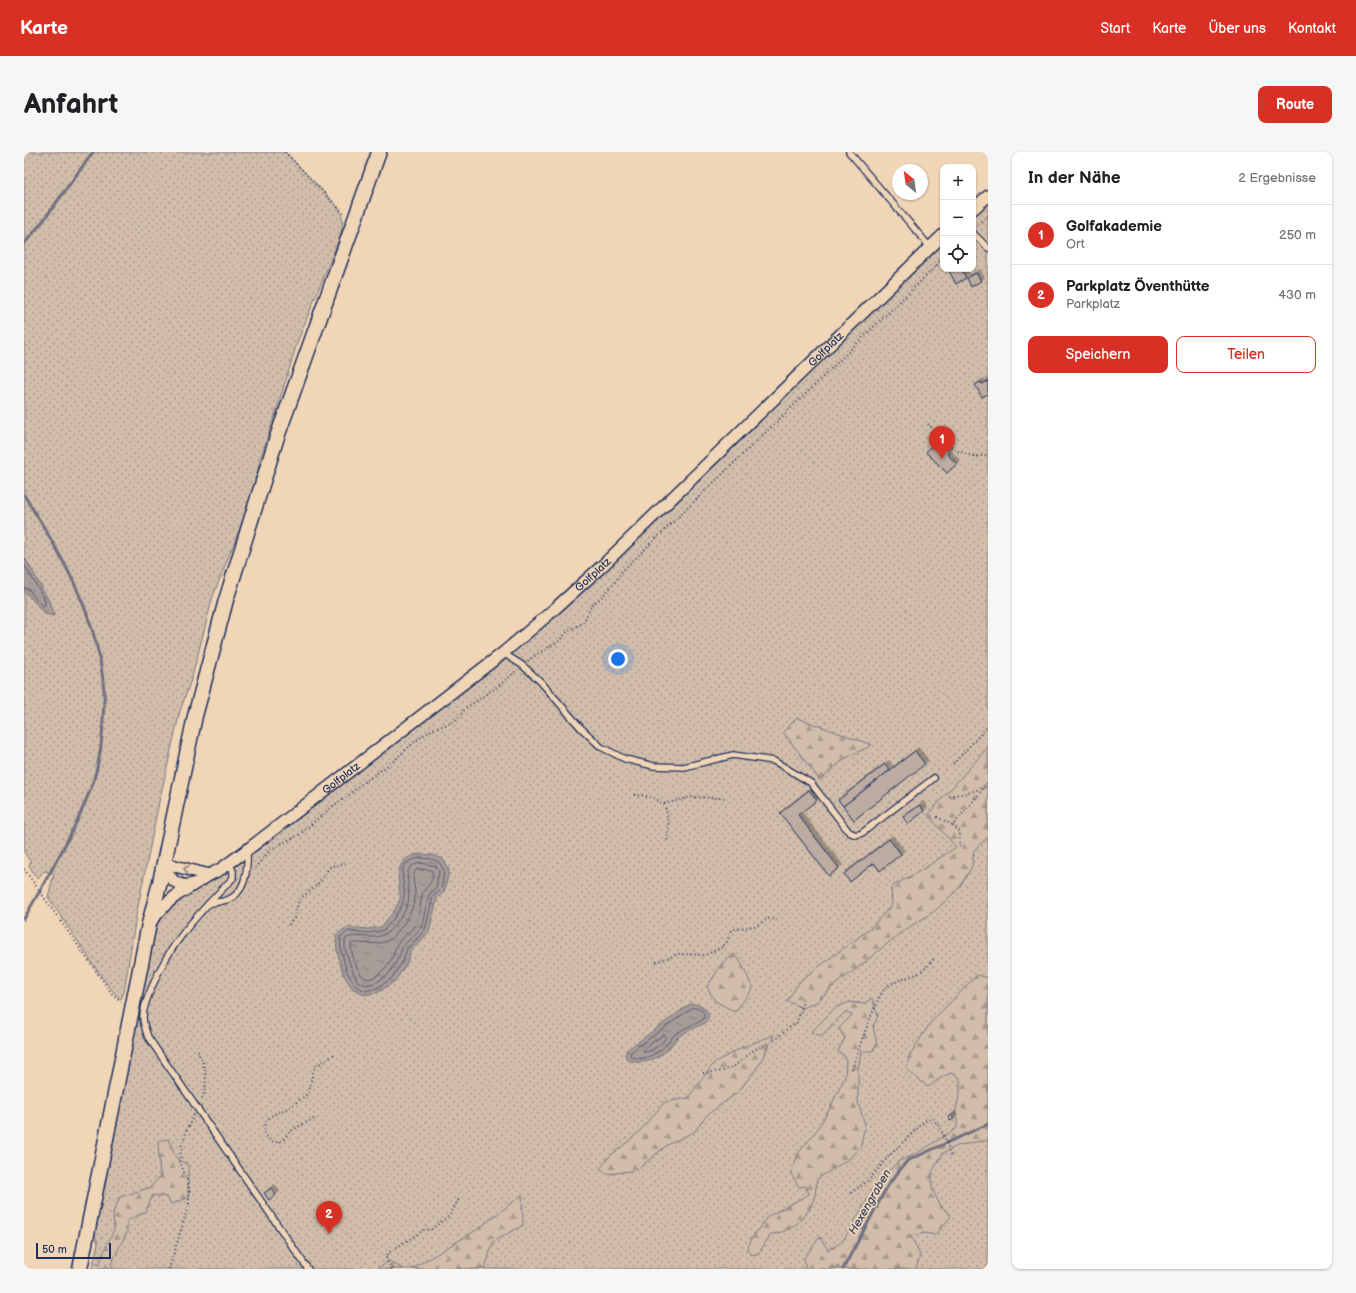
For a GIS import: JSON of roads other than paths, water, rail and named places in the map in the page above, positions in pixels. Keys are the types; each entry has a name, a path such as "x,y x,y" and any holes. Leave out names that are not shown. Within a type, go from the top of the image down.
{"street":[{"path":"80,1269 149,924 164,863 195,716 228,592 276,440 379,152"},
{"path":"976,206 988,196"},
{"name":"Golfplatz","path":"149,924 166,904 177,894 221,869 247,850 502,653 549,614 834,342 942,236"},
{"path":"164,863 209,875"},
{"path":"164,863 168,874 175,882 183,885 190,885 196,882"}],"lane":[{"path":"848,152 930,247"},
{"path":"976,236 988,248"},
{"path":"502,653 522,665 540,681 581,728 601,747 625,759 654,766 684,767 733,755 774,761 811,783 849,832 856,835 862,833 934,778"},
{"path":"208,904 228,899 239,892 246,878 248,862 247,850"},
{"path":"229,863 234,871 233,878 178,939 159,968 147,998 143,1016 144,1026 148,1037 308,1269"}],"water":[{"path":"24,556 48,599 54,616 45,614 24,590"},
{"path":"421,854 433,855 443,859 449,870 444,892 437,899 429,932 410,952 407,963 395,981 379,992 364,995 352,988 343,974 337,951 336,935 347,927 368,929 381,927 399,903 399,873 402,864 409,857"},
{"path":"690,1004 702,1006 707,1011 707,1022 677,1038 665,1052 649,1061 638,1062 627,1059 625,1055 627,1050"}],"waterway":[{"path":"24,244 43,221 93,152"},
{"path":"24,495 65,564 87,613 101,664 104,691 100,751 91,789 65,844 24,919"},
{"name":"Hexengraben","path":"843,1269 888,1185 907,1161 988,1124"}],"place":[{"name":"Golfakademie","path":"942,459"},
{"name":"Parkplatz Öventhütte","path":"329,1234"}]}
